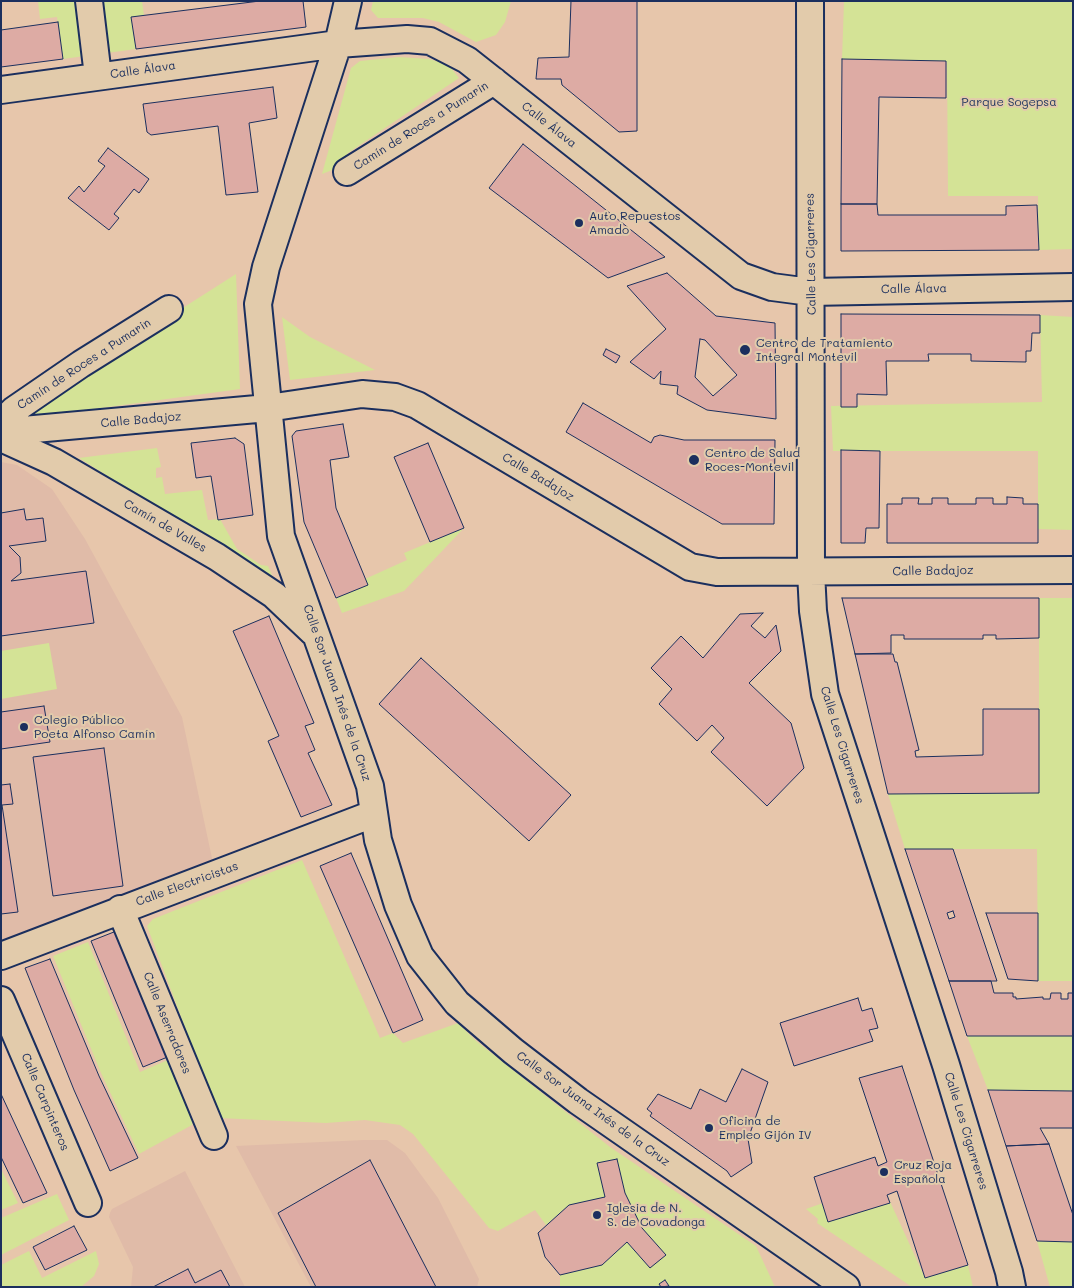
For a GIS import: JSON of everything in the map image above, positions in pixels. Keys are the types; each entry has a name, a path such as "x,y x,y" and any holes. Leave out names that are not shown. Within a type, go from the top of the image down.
{"street":[{"path":"89,1 98,76"},
{"path":"338,44 348,1"},
{"name":"Calle Les Cigarreres","path":"810,1 811,572 813,611 825,694 946,1065 1012,1287"},
{"name":"Calle Álava","path":"1,90 338,44 407,39 430,41 467,60 741,276 772,288 810,292 1073,288"},
{"name":"Calle Sor Juana Inés de la Cruz","path":"338,44 266,267 258,304 281,536 370,786 378,840 398,905 420,956 457,1003 513,1051 578,1101 846,1287"},
{"name":"Camín de Roces a Pumarin","path":"348,172 494,81"},
{"name":"Camín de Roces a Pumarin","path":"1,423 14,410 81,364 169,309"},
{"name":"Calle Badajoz","path":"1,432 268,408 362,394 396,397 416,405 690,567 717,572 1073,570"},
{"name":"Camín de Valles","path":"1,438 54,462 217,557 274,595 316,634"},
{"name":"Calle Electricistas","path":"1,956 373,814"},
{"name":"Calle Aserradores","path":"120,909 214,1136"},
{"name":"Calle Carpinteros","path":"1,1000 88,1203"}],"shaded area":[{"path":"1,462 17,465 52,489 85,539 182,717 213,863 1,941"},
{"path":"387,1140 405,1153 438,1198 479,1279 477,1287 311,1287 236,1146"},
{"path":"185,1171 245,1287 131,1287 133,1267 109,1217 110,1213 112,1209"}],"green space":[{"path":"38,1 142,1 144,16 131,18 136,49 63,59 57,17 40,19"},
{"path":"373,1 511,1 505,22 496,35 476,42 439,22 423,18 378,18 371,10"},
{"name":"Parque Sogepsa","path":"844,1 1073,1 1073,249 1039,250 1038,196 948,196 947,62 842,59"},
{"path":"399,57 429,59 439,62 451,68 459,78 348,153 340,167 322,174 351,68 360,61"},
{"path":"236,274 240,389 28,418 27,415 153,327"},
{"path":"1040,315 1073,317 1073,530 1038,529 1038,451 833,451 831,406 1042,402"},
{"path":"282,317 310,337 375,370 290,380"},
{"path":"157,448 161,467 156,468 156,478 162,477 165,494 202,490 208,520 220,519 237,549 261,565 268,566 275,582 79,458"},
{"path":"464,528 404,591 342,613 336,598 367,585 365,579 407,560 404,553"},
{"path":"1039,598 1073,598 1073,981 1038,981 1037,849 905,849 888,794 1039,793"},
{"path":"49,643 57,689 1,699 1,651"},
{"path":"302,860 380,1038 393,1033 403,1043 458,1023 475,1040 610,1147 756,1246 775,1287 560,1287 560,1275 602,1265 627,1242 650,1268 666,1255 642,1228 625,1193 617,1159 597,1164 605,1197 569,1205 546,1225 535,1210 498,1231 489,1228 413,1134 400,1125 365,1120 326,1123 219,1118 147,926 153,919"},
{"path":"88,942 140,1072 170,1059 193,1122 192,1125 139,1154 101,1073 53,956"},
{"path":"967,1036 1073,1036 1073,1091 988,1090"},
{"path":"1,1169 18,1203 1,1210"},
{"path":"57,1194 69,1220 1,1255 1,1218"},
{"path":"887,1195 925,1278 968,1265 973,1287 912,1287 817,1223 818,1219 806,1209 823,1203 829,1222"},
{"path":"1037,1241 1073,1242 1073,1287 1050,1287"},
{"path":"29,1251 42,1278 96,1251 99,1264 94,1276 81,1287 1,1287 1,1265"}],"building":[{"path":"260,1 303,1 306,27 136,49 131,17"},
{"path":"571,1 637,1 637,131 619,132 562,85 561,79 536,79 538,58 569,57"},
{"path":"58,22 63,59 1,67 1,30"},
{"path":"842,59 946,61 946,98 879,97 877,204 841,204"},
{"path":"273,87 277,118 249,123 258,192 226,195 218,126 151,135 147,132 143,104"},
{"name":"Auto Repuestos Amado","path":"523,144 665,257 608,278 489,188"},
{"path":"108,148 149,179 139,193 134,189 114,214 119,218 109,230 68,198 79,186 84,192 105,166 98,161"},
{"path":"841,204 877,204 878,215 1006,215 1006,206 1037,205 1039,250 841,251"},
{"name":"Centro de Tratamiento Integral Montevil","path":"667,273 716,316 775,323 776,419 707,410 677,394 678,386 660,384 661,371 654,379 630,362 666,329 627,286","holes":["700,339 705,340 737,375 713,396 695,377"]},
{"path":"841,314 1040,315 1040,333 1032,333 1031,351 1026,351 1026,362 971,361 971,354 928,354 929,361 886,361 887,395 857,394 857,407 841,407"},
{"path":"606,349 620,356 616,363 603,355"},
{"name":"Centro de Salud Roces-Montevil","path":"583,403 651,443 654,437 660,435 684,440 775,440 774,524 722,524 566,432"},
{"path":"343,424 349,457 330,460 336,508 368,585 336,598 304,522 292,436 296,431"},
{"path":"235,438 244,444 253,515 218,520 211,476 196,478 191,443"},
{"path":"428,443 464,528 430,542 394,457"},
{"path":"841,450 880,451 879,528 866,528 865,543 841,543"},
{"path":"1007,497 1023,498 1023,504 1038,504 1038,543 887,543 887,504 902,504 902,498 919,498 918,504 932,504 932,498 948,498 948,504 976,504 976,498 993,498 993,504 1007,504"},
{"path":"24,509 26,520 43,518 46,541 9,546 20,557 21,573 11,581 86,571 94,623 1,636 1,513"},
{"path":"842,598 1039,598 1039,638 996,639 996,635 983,635 983,639 904,639 904,635 891,635 891,653 855,654"},
{"path":"763,613 751,626 765,638 776,625 781,651 749,683 791,723 804,768 767,806 711,752 724,738 712,725 697,741 659,704 672,689 651,668 681,636 703,658 740,614"},
{"path":"269,616 314,723 305,726 315,750 308,753 332,805 301,817 268,741 279,736 233,631"},
{"path":"855,654 893,654 895,662 897,662 919,750 915,751 916,757 983,755 983,709 1039,709 1039,793 888,794"},
{"path":"421,658 571,795 529,841 379,704"},
{"name":"Colegio Público Poeta Alfonso Camín","path":"44,706 50,742 1,749 1,712"},
{"path":"104,748 123,886 53,896 33,757"},
{"path":"10,784 13,804 2,805 18,912 1,914 1,785"},
{"path":"905,849 953,849 997,981 949,981","holes":["953,911 955,917 949,919 947,913"]},
{"path":"351,853 423,1020 393,1033 320,866"},
{"path":"986,913 1038,913 1038,981 1008,979"},
{"path":"119,930 170,1056 143,1067 91,941"},
{"path":"50,959 99,1076 138,1158 110,1171 74,1090 25,968"},
{"path":"949,981 991,981 994,993 1013,993 1013,997 1016,997 1016,999 1043,997 1043,999 1050,999 1051,993 1061,993 1061,999 1068,999 1068,993 1073,993 1073,1036 967,1036"},
{"path":"858,998 862,1011 872,1008 878,1028 869,1030 873,1041 794,1066 780,1023"},
{"name":"Cruz Roja Española","path":"902,1066 968,1265 925,1278 897,1191 887,1195 890,1203 828,1222 814,1177 875,1157 878,1166 887,1162 859,1078"},
{"name":"Oficina de Empleo Gijón IV","path":"742,1069 768,1082 748,1139 752,1163 731,1177 727,1171 650,1116 652,1113 647,1109 658,1094 691,1109 700,1089 726,1102"},
{"path":"988,1090 1073,1091 1073,1128 1040,1128 1049,1144 1006,1146"},
{"path":"1,1094 47,1193 23,1203 1,1157"},
{"path":"1049,1144 1073,1215 1073,1242 1037,1241 1006,1146"},
{"name":"Iglesia de N. S. de Covadonga","path":"617,1159 625,1193 642,1228 666,1255 650,1268 627,1242 602,1265 560,1275 545,1257 538,1233 569,1205 605,1197 597,1163"},
{"path":"370,1160 436,1287 316,1287 278,1213"},
{"path":"74,1226 87,1250 45,1270 33,1247"},
{"path":"188,1269 195,1283 221,1270 230,1287 153,1287"},
{"path":"665,1280 669,1286 661,1287 659,1284"}],"place":[{"name":"Auto Repuestos Amado","path":"579,223"},
{"name":"Centro de Tratamiento Integral Montevil","path":"745,350"},
{"name":"Centro de Salud Roces-Montevil","path":"694,460"},
{"name":"Colegio Público Poeta Alfonso Camín","path":"24,727"},
{"name":"Oficina de Empleo Gijón IV","path":"709,1128"},
{"name":"Cruz Roja Española","path":"884,1172"},
{"name":"Iglesia de N. S. de Covadonga","path":"597,1215"}]}
